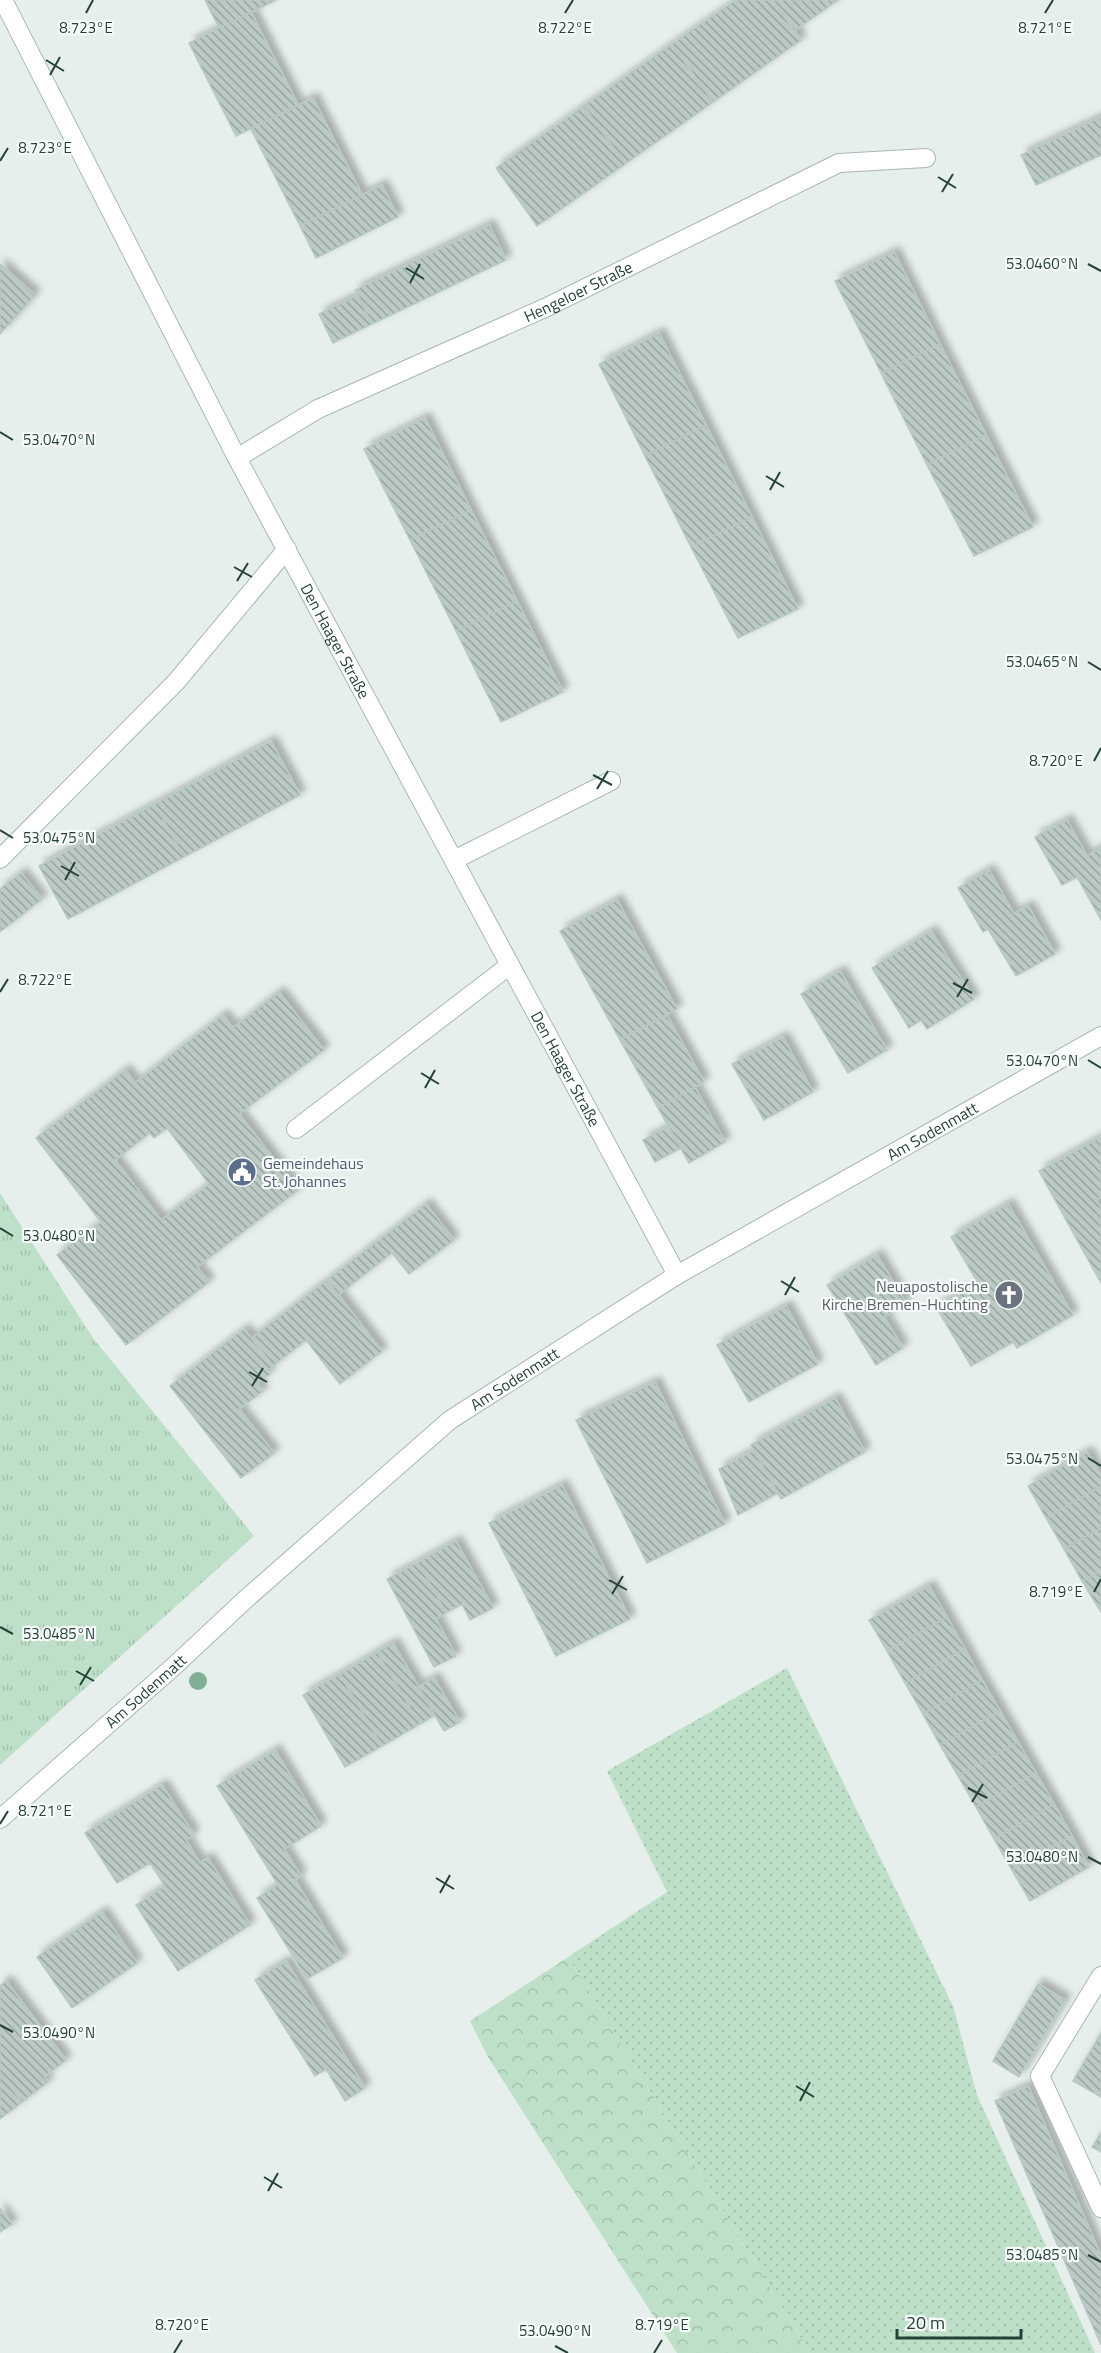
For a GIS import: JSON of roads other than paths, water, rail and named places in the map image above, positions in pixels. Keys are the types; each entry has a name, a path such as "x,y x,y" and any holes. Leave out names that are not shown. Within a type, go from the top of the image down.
{"street":[{"name":"Den Haager Straße","path":"3,0 237,458 677,1275"},
{"name":"Hengeloer Straße","path":"237,458 318,409 547,307 839,163 926,158"},
{"path":"0,859 176,682 287,549"},
{"path":"454,860 611,781"},
{"path":"296,1129 510,965"},
{"name":"Am Sodenmatt","path":"0,1819 450,1420 677,1275 1101,1036"},
{"path":"1101,1976 1040,2076 1101,2208"}],"place":[{"name":"Gemeindehaus St. Johannes","path":"242,1172"},
{"name":"Neuapostolische Kirche Bremen-Huchting","path":"1009,1295"}]}
